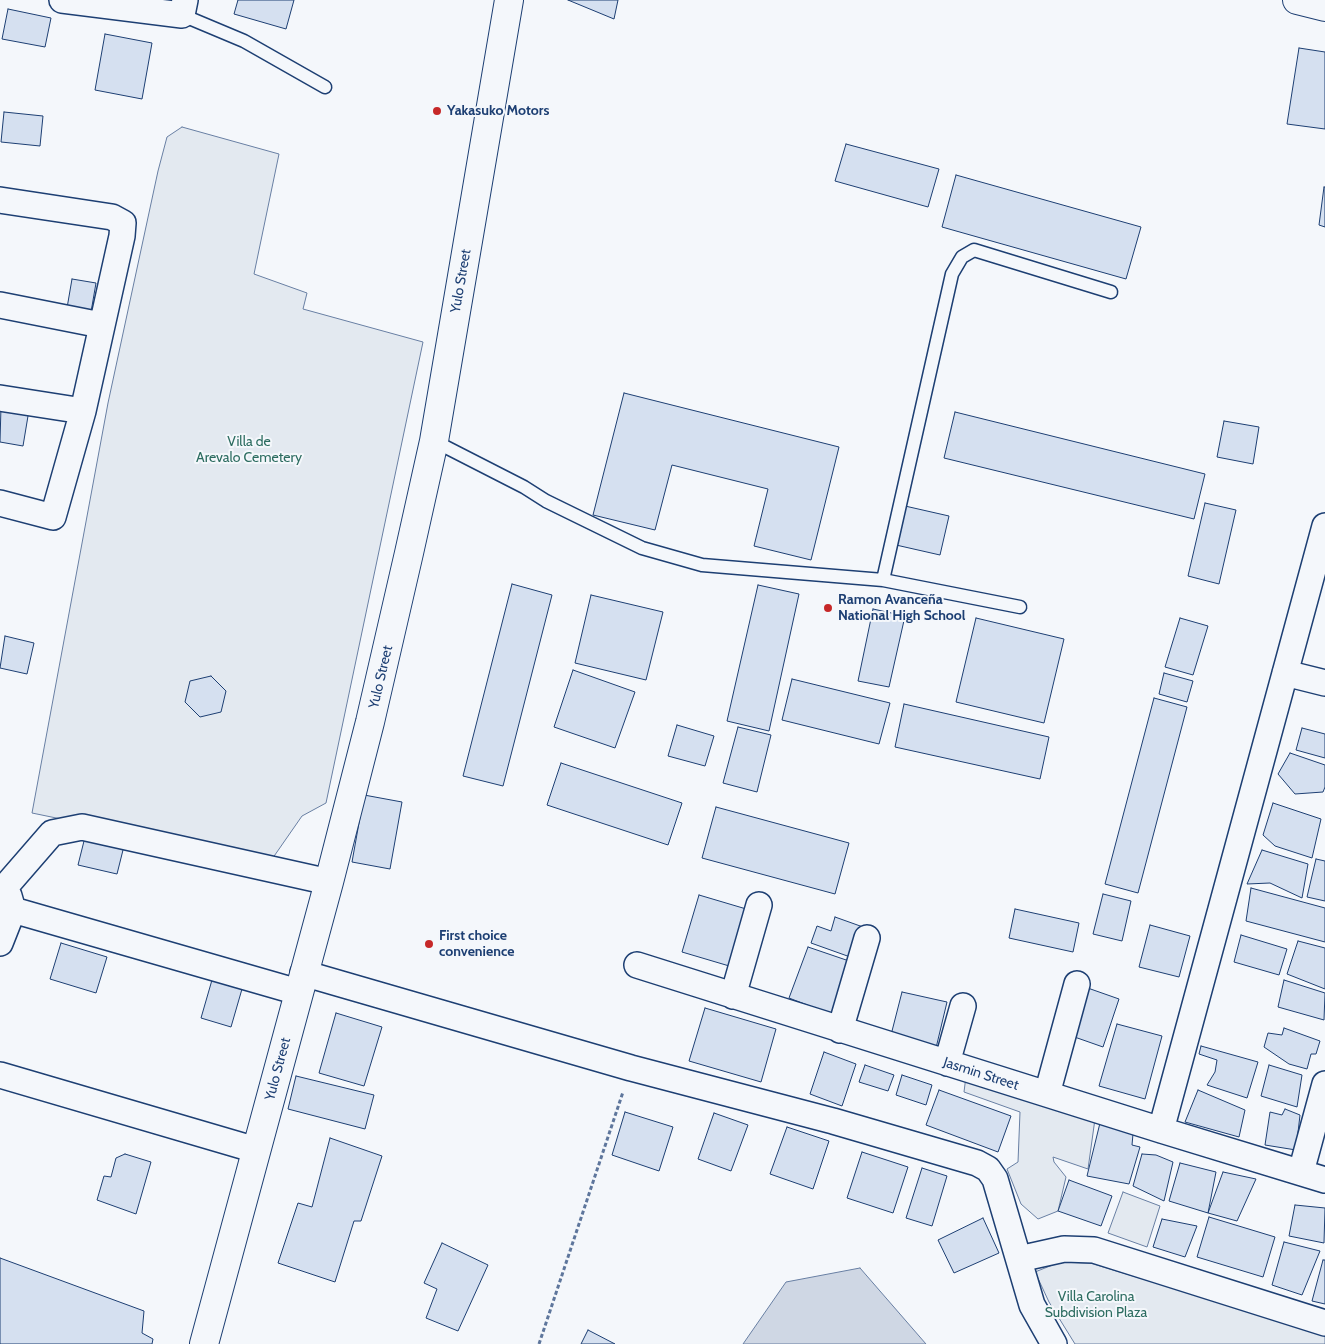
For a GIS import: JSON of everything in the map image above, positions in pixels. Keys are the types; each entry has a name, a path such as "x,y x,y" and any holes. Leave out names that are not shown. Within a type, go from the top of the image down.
{"main road":[{"name":"Yulo Street","path":"204,1344 329,882 372,712 434,441 509,0"},
{"path":"1296,0 1325,7"}],"street":[{"path":"62,0 184,7"},
{"path":"0,200 112,217 123,223 122,236 83,411 53,517 0,503"},
{"path":"0,305 101,325"},
{"path":"0,398 83,411"},
{"path":"1161,1130 1325,526"},
{"path":"1285,673 1325,683"},
{"path":"0,943 13,910 3,882 52,833 82,826 329,882"},
{"path":"733,996 759,905"},
{"path":"13,910 301,982 833,1121 982,1166 988,1169 995,1179 1032,1306 1054,1344"},
{"path":"840,1030 867,938"},
{"name":"Jasmin Street","path":"637,965 1325,1180"},
{"path":"1047,1094 1077,984"},
{"path":"947,1063 963,1006"},
{"path":"0,1075 256,1150"},
{"path":"1301,1172 1325,1084"},
{"path":"1019,1259 1064,1249 1094,1250 1325,1323"}],"lane":[{"path":"184,7 325,87"},
{"path":"883,580 952,274 962,256 974,250 1111,292"},
{"path":"434,441 524,487 546,501 642,548 702,565 883,580 1020,607"}],"path":[{"path":"539,1344 631,1068"}],"green space":[{"name":"Villa de Arevalo Cemetery","path":"182,127 279,154 254,274 307,293 303,309 423,342 326,803 302,816 270,862 32,813 108,403 158,171 167,137"},
{"path":"966,1076 1095,1119 1088,1169 1053,1157 1054,1162 1066,1177 1058,1211 1038,1219 1021,1204 1007,1169 1018,1162 1020,1112 964,1092"},
{"path":"1123,1192 1160,1206 1147,1247 1108,1233"},
{"name":"Villa Carolina Subdivision Plaza","path":"1060,1262 1090,1263 1325,1334 1325,1344 1075,1344 1049,1302 1035,1272"}],"shaded area":[{"path":"860,1268 926,1344 743,1344 786,1282"}],"building":[{"path":"238,0 294,0 286,29 234,14"},
{"path":"568,0 618,0 614,19"},
{"path":"8,9 51,18 45,47 2,39"},
{"path":"105,34 152,43 142,99 95,90"},
{"path":"1299,48 1325,52 1325,129 1287,124"},
{"path":"4,112 43,116 40,146 1,142"},
{"path":"846,144 939,169 928,207 835,181"},
{"path":"956,175 1141,227 1126,279 942,227"},
{"path":"1325,187 1325,227 1319,225"},
{"path":"72,279 96,283 91,312 67,308"},
{"path":"624,393 839,447 811,560 754,546 768,489 672,465 655,530 593,515"},
{"path":"1,406 29,410 23,446 0,442"},
{"path":"955,412 1205,474 1194,519 944,458"},
{"path":"1224,421 1259,427 1253,464 1217,457"},
{"path":"1205,503 1236,510 1219,584 1188,576"},
{"path":"905,506 949,516 940,555 896,545"},
{"path":"512,584 552,595 503,786 463,776"},
{"path":"758,585 799,594 769,731 727,721"},
{"path":"591,595 663,612 646,680 575,663"},
{"path":"873,609 905,616 889,687 858,681"},
{"path":"976,618 1064,639 1044,723 956,702"},
{"path":"1180,618 1208,626 1193,675 1165,667"},
{"path":"5,636 34,643 27,674 0,668"},
{"path":"573,670 635,692 615,748 554,727"},
{"path":"1164,673 1193,681 1187,702 1159,694"},
{"path":"211,676 226,691 221,712 200,717 185,702 190,681"},
{"path":"792,679 890,703 879,744 782,720"},
{"path":"1154,698 1187,707 1138,893 1105,884"},
{"path":"904,704 1049,737 1040,779 895,747"},
{"path":"677,725 714,736 705,766 668,756"},
{"path":"738,727 771,735 757,792 723,783"},
{"path":"1302,728 1325,734 1325,758 1296,750"},
{"path":"1290,753 1325,765 1325,787 1323,792 1295,794 1278,774"},
{"path":"561,763 682,803 668,845 547,805"},
{"path":"364,795 402,802 390,869 352,862"},
{"path":"1273,803 1321,819 1312,858 1275,846 1263,835"},
{"path":"716,807 849,843 835,894 702,858"},
{"path":"86,833 125,842 117,874 78,865"},
{"path":"1262,850 1308,864 1302,898 1270,883 1247,884"},
{"path":"1316,859 1325,861 1325,901 1307,897"},
{"path":"1251,888 1325,908 1325,942 1246,921"},
{"path":"1103,894 1131,901 1122,941 1093,934"},
{"path":"699,895 753,911 736,968 682,952"},
{"path":"1015,909 1079,923 1073,952 1009,938"},
{"path":"835,917 863,927 853,958 811,943 817,926 831,931"},
{"path":"1150,925 1190,936 1179,977 1139,967"},
{"path":"1241,935 1287,949 1279,975 1234,962"},
{"path":"1298,941 1325,948 1325,989 1287,974"},
{"path":"61,943 107,957 96,993 50,979"},
{"path":"808,947 855,963 836,1016 789,998"},
{"path":"212,980 242,989 231,1027 201,1018"},
{"path":"1284,980 1325,993 1324,1020 1278,1007"},
{"path":"1082,986 1119,999 1103,1047 1066,1034"},
{"path":"902,992 947,1002 936,1048 891,1035"},
{"path":"705,1008 776,1029 761,1082 689,1061"},
{"path":"336,1013 382,1027 364,1086 319,1073"},
{"path":"1117,1024 1162,1036 1145,1099 1099,1086"},
{"path":"1284,1028 1320,1041 1316,1054 1311,1054 1307,1069 1289,1064 1264,1047 1268,1033 1282,1035"},
{"path":"1201,1046 1258,1062 1247,1098 1207,1085 1215,1072 1217,1060 1199,1054"},
{"path":"824,1052 856,1064 842,1106 810,1094"},
{"path":"865,1065 894,1075 888,1091 859,1082"},
{"path":"1269,1065 1302,1075 1297,1107 1261,1096"},
{"path":"902,1075 932,1085 926,1105 896,1095"},
{"path":"296,1076 374,1095 365,1129 288,1109"},
{"path":"939,1090 1011,1116 998,1152 926,1125"},
{"path":"1198,1090 1245,1110 1239,1137 1185,1122"},
{"path":"1285,1109 1300,1115 1296,1150 1265,1145 1270,1112 1282,1115"},
{"path":"625,1112 673,1127 659,1171 612,1155"},
{"path":"714,1113 748,1125 731,1171 698,1159"},
{"path":"1100,1123 1133,1134 1132,1145 1140,1147 1129,1184 1087,1176"},
{"path":"787,1127 829,1141 813,1189 770,1174"},
{"path":"330,1138 382,1156 361,1221 354,1221 335,1282 278,1263 298,1203 312,1207"},
{"path":"862,1152 908,1167 893,1213 847,1198"},
{"path":"125,1154 151,1162 136,1214 97,1200 104,1176 111,1177 116,1158"},
{"path":"1142,1154 1156,1155 1173,1162 1164,1201 1133,1186"},
{"path":"1180,1163 1216,1172 1208,1213 1169,1201"},
{"path":"922,1168 947,1176 932,1226 906,1218"},
{"path":"1223,1172 1256,1179 1237,1221 1208,1213"},
{"path":"1069,1180 1112,1196 1101,1226 1058,1211"},
{"path":"1295,1205 1325,1208 1324,1243 1289,1236"},
{"path":"1209,1217 1275,1237 1263,1277 1197,1257"},
{"path":"983,1218 999,1253 954,1273 938,1240"},
{"path":"1162,1219 1197,1226 1185,1257 1153,1247"},
{"path":"1284,1242 1320,1251 1302,1295 1272,1285"},
{"path":"442,1243 488,1265 458,1331 426,1318 437,1289 424,1283"},
{"path":"0,1258 144,1311 142,1333 153,1339 152,1344 0,1344"},
{"path":"1323,1260 1325,1260 1325,1304 1312,1301"},
{"path":"588,1330 615,1344 581,1344"}],"place":[{"name":"Yakasuko Motors","path":"437,111"},
{"name":"Ramon Avanceña National High School","path":"828,608"},
{"name":"First choice convenience","path":"429,944"}]}
